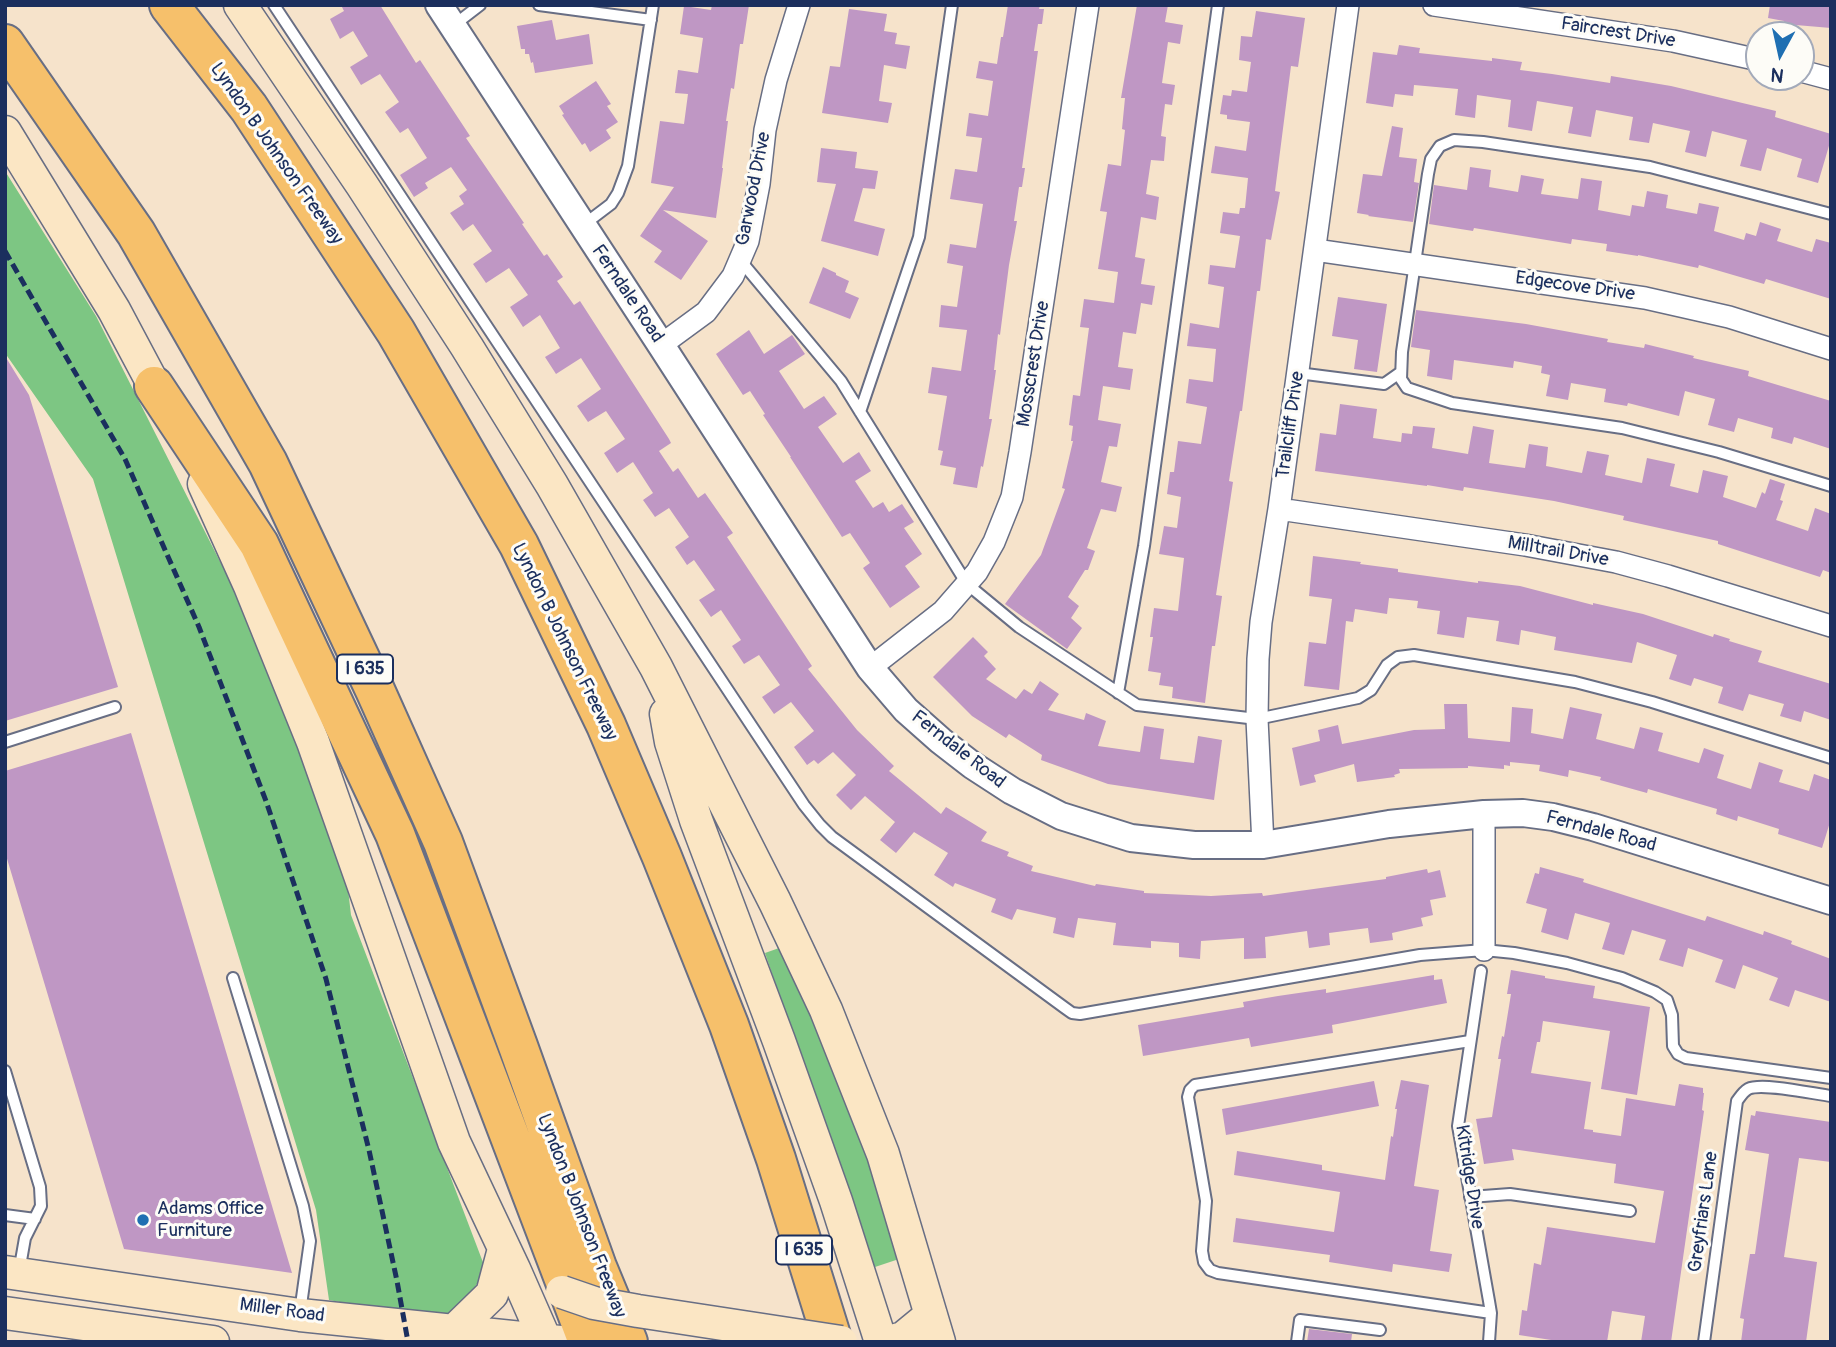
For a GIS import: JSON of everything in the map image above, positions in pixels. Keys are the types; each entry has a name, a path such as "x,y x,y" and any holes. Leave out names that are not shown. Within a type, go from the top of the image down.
{"highway":[{"name":"Lyndon B Johnson Freeway","path":"169,5 249,108 396,332 519,545 611,737 730,1025 776,1159 833,1342"},
{"name":"Lyndon B Johnson Freeway","path":"5,44 136,233 268,463 443,842 597,1267 628,1342"},
{"path":"154,386 259,544 395,834 588,1342"}],"main road":[{"path":"240,5 362,185 467,347 552,485 656,667 775,902 826,1010 883,1154 935,1328 891,1340 836,1200 696,820 671,742 656,667"},
{"path":"5,132 114,310 197,468 250,586 294,694 348,836 454,1142 550,1341"},
{"path":"510,1259 541,1285 594,1303 841,1342"},
{"path":"455,1330 492,1294 510,1259"},
{"name":"Miller Road","path":"12,1273 300,1315 550,1341"},
{"path":"5,1313 213,1342"}],"street":[{"name":"Garwood Drive","path":"662,345 706,312 733,276 748,241 759,184 765,130 776,80 799,5"},
{"name":"Mosscrest Drive","path":"870,668 943,611 977,572 994,542 1012,497 1088,5"},
{"name":"Trailcliff Drive","path":"1263,845 1257,719 1261,622 1348,5"},
{"name":"Faircrest Drive","path":"1434,5 1566,15 1745,57"},
{"name":"Ferndale Road","path":"446,16 870,668 906,710 972,765 1012,791 1061,816 1131,838 1194,845 1263,845 1389,824 1484,814 1523,813 1553,817 1831,901"},
{"name":"Edgecove Drive","path":"1315,250 1645,298 1729,317 1831,349"},
{"name":"Milltrail Drive","path":"1279,509 1525,545 1616,562 1831,626"},
{"name":"Kitridge Drive","path":"1483,960 1484,814"},
{"path":"170,1338 174,1296"}],"lane":[{"path":"274,5 804,805 832,837 1072,1013 1080,1014 1420,956 1483,960 1514,953 1567,963 1622,978 1655,992 1667,1000 1672,1015 1673,1046 1678,1054 1686,1058 1831,1078"},
{"path":"446,16 480,5"},
{"path":"539,5 651,20"},
{"path":"582,226 611,204 628,166 653,5"},
{"path":"860,412 919,237 952,5"},
{"path":"1118,693 1144,546 1218,5"},
{"path":"1831,214 1650,167 1483,142 1454,141 1440,145 1431,159 1414,264 1401,372 1401,379 1407,388 1452,403 1622,428 1719,452 1831,486"},
{"path":"740,260 841,381 967,584 1019,627 1137,705 1257,719 1358,698 1371,690 1387,665 1398,657 1414,654 1575,682 1652,702 1831,758"},
{"path":"1298,373 1384,384 1401,372"},
{"path":"5,742 115,707"},
{"name":"Kitridge Drive","path":"1483,960 1458,1126 1491,1313 1489,1342"},
{"path":"233,978 303,1206 310,1241 300,1315"},
{"path":"1470,1041 1195,1085 1188,1097 1206,1201 1202,1251 1204,1262 1210,1269 1219,1273 1491,1313"},
{"path":"5,1071 40,1187 41,1206 12,1273"},
{"name":"Greyfriars Lane","path":"1704,1342 1737,1101 1745,1090 1754,1087 1831,1096"},
{"path":"1470,1197 1510,1194 1630,1211"},
{"path":"5,1215 35,1219"},
{"path":"1297,1342 1300,1321 1380,1330"}],"green space":[{"path":"5,171 96,316 247,615 346,872 351,915 484,1265 479,1281 464,1303 447,1316 413,1316 329,1300 316,1210 93,479 5,353"},
{"path":"782,947 849,1104 902,1258 872,1268 765,953"}],"building":[{"path":"341,5 380,5 416,63 420,60 470,136 466,138 524,223 522,224 544,256 547,254 563,277 557,281 574,305 580,301 669,439 671,443 659,451 673,472 678,468 698,498 705,493 733,533 727,537 812,666 808,669 857,730 894,766 889,771 941,814 946,807 987,832 981,841 1009,852 1007,856 1033,866 1031,871 1095,886 1096,884 1144,893 1211,896 1262,893 1263,896 1386,879 1427,869 1428,873 1440,870 1446,897 1430,900 1433,915 1421,918 1423,926 1392,933 1393,940 1370,943 1368,928 1329,933 1330,945 1309,948 1307,931 1265,937 1266,958 1244,959 1244,938 1201,941 1200,959 1179,957 1179,943 1151,941 1151,948 1113,945 1116,923 1078,918 1074,938 1053,933 1056,918 1017,909 1012,920 991,912 996,899 955,883 953,887 934,875 948,853 914,832 896,853 880,840 895,822 865,796 851,810 836,795 856,775 833,752 818,764 814,760 807,765 794,747 814,731 791,702 774,714 762,697 780,685 759,655 744,664 732,646 741,640 721,610 711,617 699,600 715,590 694,560 687,565 675,547 689,537 669,508 655,517 643,500 653,493 633,462 617,473 604,453 625,439 606,411 588,422 577,406 601,389 581,358 556,374 545,357 560,348 540,315 523,327 510,307 528,295 509,268 486,283 473,264 492,251 473,224 463,231 450,213 464,204 459,196 467,190 451,167 425,183 428,188 414,197 400,175 427,158 408,128 400,133 385,112 399,102 380,74 361,85 350,67 368,56 353,31 340,39 330,19 344,11"},
{"path":"712,5 749,5 734,89 731,88 716,218 663,210 708,241 681,280 654,262 662,251 640,236 674,187 651,183 660,121 684,124 688,94 675,93 678,70 698,73 703,38 680,34 684,6 711,10"},
{"path":"1008,5 1040,5 1039,9 1044,9 1042,24 1038,24 1034,51 1038,51 1022,168 1025,168 1022,187 1019,187 1014,221 1017,221 1000,335 998,334 989,419 992,419 977,488 953,484 956,468 940,465 943,451 938,450 947,396 928,393 932,367 961,371 967,330 939,327 941,305 957,307 963,266 947,263 950,244 976,248 983,204 950,199 955,169 977,172 982,138 966,136 969,113 988,116 993,81 976,78 979,61 997,64"},
{"path":"1137,5 1168,5 1165,22 1183,25 1180,44 1168,42 1162,83 1175,85 1172,105 1165,104 1161,136 1166,137 1164,161 1151,160 1146,194 1159,197 1156,220 1141,217 1135,257 1145,259 1141,284 1155,286 1152,305 1141,303 1136,334 1123,332 1118,367 1133,369 1130,390 1103,386 1098,420 1121,424 1117,447 1109,446 1101,482 1122,487 1116,512 1101,509 1087,548 1095,551 1088,570 1085,570 1068,597 1079,606 1071,618 1082,628 1067,649 1005,604 1041,555 1065,489 1062,488 1073,441 1073,426 1069,425 1073,395 1080,396 1089,328 1080,327 1084,299 1114,303 1118,272 1098,269 1107,212 1100,211 1108,164 1121,166 1125,98 1121,98"},
{"path":"1770,5 1831,5 1831,28 1815,27 1815,21 1768,18"},
{"path":"849,9 887,14 884,31 897,33 895,44 910,46 906,69 884,65 879,101 892,103 888,123 822,113 830,66 840,67"},
{"path":"1256,11 1305,18 1298,67 1291,66 1275,191 1280,192 1271,240 1266,239 1242,411 1229,481 1233,482 1216,595 1222,596 1205,703 1172,698 1173,687 1159,685 1161,673 1148,671 1153,637 1150,637 1154,608 1178,611 1184,558 1159,554 1164,526 1177,528 1181,497 1167,494 1170,472 1174,472 1178,441 1201,444 1207,407 1186,403 1189,379 1213,382 1216,349 1187,346 1190,323 1219,328 1224,287 1208,284 1210,265 1235,268 1240,236 1220,233 1223,212 1239,214 1240,208 1245,208 1248,178 1211,173 1215,146 1246,151 1250,122 1227,119 1227,115 1220,114 1223,95 1231,96 1232,90 1247,92 1251,62 1239,60 1241,36 1252,37"},
{"path":"552,20 556,40 589,34 593,64 535,73 529,54 525,54 525,49 521,49 517,26"},
{"path":"1399,45 1420,48 1419,53 1522,62 1520,70 1610,83 1611,76 1671,86 1776,111 1775,117 1831,134 1831,139 1818,183 1797,177 1802,159 1767,148 1761,171 1740,166 1747,140 1712,131 1706,157 1685,152 1690,131 1653,123 1649,143 1629,140 1633,117 1596,110 1591,137 1568,133 1573,107 1537,101 1532,131 1508,127 1511,100 1477,95 1475,118 1455,115 1458,89 1414,85 1413,96 1395,94 1393,107 1366,103 1373,52 1397,55"},
{"path":"596,81 611,104 607,106 618,122 606,130 611,138 590,152 585,143 582,145 559,106"},
{"path":"1392,126 1403,128 1399,157 1417,159 1414,182 1419,183 1413,222 1357,213 1363,174 1382,176"},
{"path":"821,148 857,152 855,168 878,171 875,189 863,188 854,221 885,229 878,256 821,241 836,184 817,182"},
{"path":"1470,167 1491,170 1489,187 1518,192 1521,175 1544,179 1541,194 1578,199 1581,178 1602,181 1598,210 1630,216 1632,205 1644,207 1647,191 1668,195 1666,208 1697,214 1699,203 1719,207 1714,231 1744,240 1746,233 1756,236 1760,222 1781,229 1777,241 1812,252 1816,239 1831,243 1831,299 1766,279 1764,284 1699,265 1698,268 1606,251 1607,244 1572,239 1571,244 1474,228 1473,231 1429,224 1434,185 1467,190"},
{"path":"823,267 849,281 845,292 859,298 850,319 809,303"},
{"path":"1338,297 1387,304 1377,372 1354,369 1358,340 1332,336"},
{"path":"1416,310 1526,324 1644,348 1645,344 1749,371 1748,376 1831,401 1831,449 1794,437 1792,444 1771,438 1773,428 1738,418 1734,432 1708,425 1715,399 1685,391 1679,416 1628,403 1627,406 1604,402 1606,389 1571,383 1568,400 1546,396 1550,375 1541,373 1542,366 1514,361 1513,368 1454,360 1452,380 1427,376 1430,350 1411,347"},
{"path":"749,330 764,354 792,335 805,354 779,371 804,409 824,396 837,414 818,427 843,463 859,452 871,471 855,481 873,508 883,502 889,512 902,504 914,522 904,528 922,554 905,566 920,587 890,608 863,568 870,563 850,533 842,537 750,391 743,395 716,354"},
{"path":"5,356 29,395 118,687 5,721"},
{"path":"1340,404 1377,409 1373,438 1401,442 1402,433 1412,434 1413,426 1435,428 1432,448 1468,454 1473,426 1494,430 1489,463 1525,468 1529,444 1548,447 1546,466 1582,473 1587,451 1609,455 1605,475 1642,483 1647,458 1675,464 1670,486 1698,493 1703,470 1728,476 1723,497 1756,508 1770,479 1785,484 1780,500 1783,501 1776,520 1808,531 1815,508 1831,514 1831,573 1823,570 1820,577 1718,544 1718,541 1623,520 1624,516 1554,501 1464,487 1463,491 1315,471 1320,433 1336,435"},
{"path":"1313,556 1361,562 1360,564 1398,569 1398,572 1520,586 1593,605 1643,614 1713,637 1714,634 1730,639 1729,641 1762,651 1758,662 1831,684 1831,720 1804,711 1801,722 1780,716 1784,704 1749,694 1743,711 1718,703 1723,687 1694,678 1691,686 1669,679 1677,655 1637,642 1632,663 1554,650 1556,637 1521,630 1519,645 1496,641 1499,621 1467,617 1464,638 1437,634 1440,611 1417,608 1418,601 1389,598 1387,614 1355,609 1353,622 1346,621 1339,690 1304,686 1309,642 1326,644 1332,599 1309,596"},
{"path":"973,637 988,652 984,656 996,669 986,679 1016,699 1024,689 1032,694 1040,681 1059,694 1048,710 1084,720 1086,713 1106,721 1098,746 1140,752 1144,726 1164,729 1160,759 1194,763 1198,736 1222,740 1214,800 1108,784 1041,760 1042,755 1009,734 1006,738 972,716 933,677"},
{"path":"1444,704 1467,704 1468,738 1510,742 1512,707 1533,709 1531,733 1563,739 1570,707 1602,714 1596,739 1634,749 1640,727 1663,733 1658,751 1699,763 1704,748 1724,755 1717,778 1751,789 1759,762 1783,770 1779,782 1809,791 1814,774 1831,780 1831,819 1822,848 1778,834 1779,829 1738,816 1737,821 1716,814 1717,809 1648,789 1647,793 1600,780 1601,777 1569,770 1568,777 1539,771 1540,765 1510,762 1510,766 1504,765 1504,769 1468,766 1399,769 1400,773 1394,775 1395,777 1357,782 1354,764 1314,775 1316,782 1300,786 1292,748 1320,741 1318,730 1338,725 1342,744 1414,730 1445,729"},
{"path":"131,733 292,1273 124,1249 5,852 5,771"},
{"path":"1540,867 1584,879 1583,882 1705,921 1707,916 1763,935 1764,931 1831,959 1831,1002 1795,990 1789,1007 1769,1000 1778,978 1743,965 1735,989 1715,982 1723,960 1688,948 1683,967 1659,960 1666,940 1632,930 1624,955 1602,949 1610,923 1575,913 1568,940 1541,932 1547,909 1526,903 1535,873 1539,874"},
{"path":"1511,970 1595,986 1593,998 1650,1007 1637,1095 1601,1089 1610,1031 1543,1021 1531,1073 1591,1082 1584,1129 1621,1136 1626,1098 1675,1106 1679,1084 1703,1088 1704,1111 1671,1342 1641,1342 1645,1316 1612,1311 1607,1342 1564,1342 1519,1335 1522,1310 1527,1311 1534,1263 1541,1265 1547,1227 1655,1243 1664,1191 1614,1183 1616,1164 1512,1149 1514,1160 1484,1164 1476,1119 1492,1117 1501,1059 1498,1059 1511,994 1507,994"},
{"path":"1434,975 1434,980 1442,979 1447,1003 1332,1025 1333,1033 1251,1047 1249,1038 1143,1056 1138,1025 1244,1007 1243,1002 1278,996 1326,989 1326,993"},
{"path":"1401,1080 1429,1085 1414,1186 1439,1190 1430,1251 1452,1254 1449,1272 1393,1264 1392,1272 1329,1262 1330,1255 1233,1242 1236,1218 1334,1232 1340,1192 1234,1175 1237,1151 1322,1165 1322,1170 1385,1180"},
{"path":"1374,1081 1379,1106 1226,1135 1222,1109"},
{"path":"1756,1111 1831,1122 1831,1162 1799,1158 1784,1257 1817,1262 1806,1342 1741,1342 1744,1319 1740,1318 1750,1254 1755,1254 1769,1154 1745,1150 1751,1115 1755,1116"},
{"path":"1309,1329 1352,1334 1351,1342 1307,1342"}],"railway":[{"path":"5,251 125,459 199,627 266,801 326,979 369,1150 408,1342"}],"place":[{"name":"Adams Office Furniture","path":"143,1220"}]}
